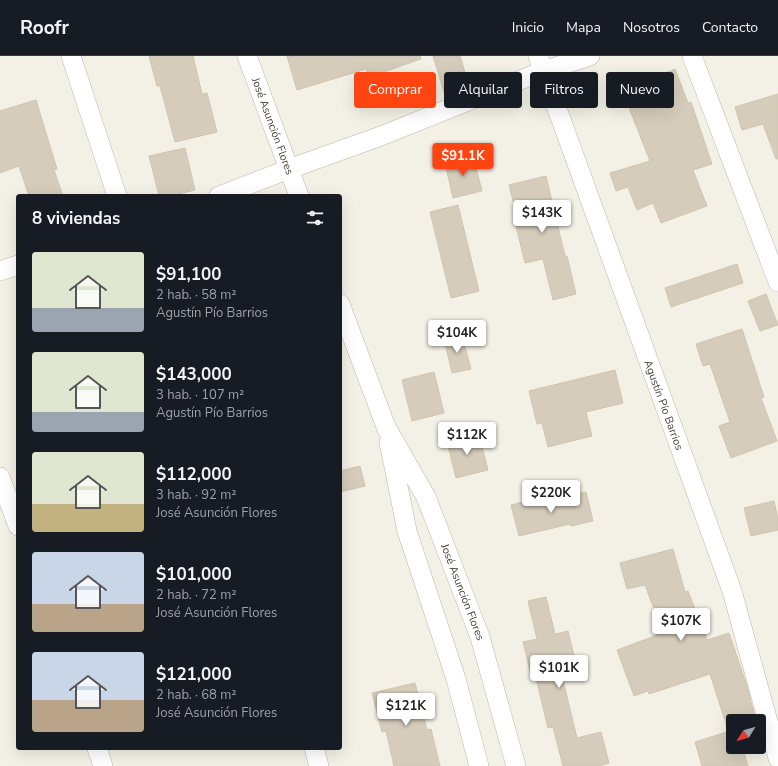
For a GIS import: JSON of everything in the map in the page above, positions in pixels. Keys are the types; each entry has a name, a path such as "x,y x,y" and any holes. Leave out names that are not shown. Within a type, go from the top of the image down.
{"street":[{"path":"71,56 116,194"},
{"name":"José Asunción Flores","path":"247,56 298,194"},
{"path":"224,194 381,136 540,63 590,56"},
{"path":"692,56 778,282"},
{"name":"Agustín Pío Barrios","path":"540,63 732,591 778,758"},
{"path":"0,271 16,267"},
{"name":"José Asunción Flores","path":"342,309 386,427 407,531 456,679 480,766"},
{"name":"José Asunción Flores","path":"386,427 426,497 475,622 516,766"},
{"path":"0,477 16,521"},
{"path":"98,750 103,766"},
{"path":"315,750 319,766"}],"building":[{"path":"149,56 193,56 202,94 207,93 217,132 175,142 160,86 157,86"},
{"path":"287,56 420,56 421,59 383,72 367,72 366,69 354,72 297,90"},
{"path":"433,56 460,56 465,72 444,72 444,92"},
{"path":"675,69 688,103 691,102 712,164 693,170 707,206 661,223 653,203 637,210 628,187 616,191 610,173 650,161 629,108 674,108 674,72 667,72"},
{"path":"778,94 778,159 776,159 763,124 742,130 735,107"},
{"path":"36,100 57,169 54,170 62,194 28,194 19,166 0,173 0,111"},
{"path":"185,148 195,190 178,194 158,194 149,156"},
{"path":"473,156 482,191 453,198 445,163"},
{"path":"546,176 565,256 567,256 576,294 553,300 543,259 525,263 515,222 518,221 509,185"},
{"path":"458,205 479,291 451,298 430,212"},
{"path":"737,264 743,283 671,307 665,288"},
{"path":"766,294 778,325 760,331 748,301"},
{"path":"742,329 764,397 761,398 777,441 731,458 719,426 730,422 710,364 703,366 696,344"},
{"path":"462,335 471,369 452,373 444,339"},
{"path":"615,370 623,403 586,412 592,436 548,447 542,423 537,424 529,391"},
{"path":"434,372 444,413 412,421 402,380"},
{"path":"479,435 488,470 456,478 447,442"},
{"path":"360,466 365,486 342,492 342,470"},
{"path":"586,492 593,521 571,526 570,524 519,536 511,505 538,498 540,503"},
{"path":"774,501 778,519 778,530 751,536 744,508"},
{"path":"673,549 685,592 688,591 707,640 729,633 747,686 754,714 726,714 726,724 710,674 649,694 648,691 634,696 617,650 663,633 645,585 627,589 620,563"},
{"path":"546,597 555,634 568,631 577,668 561,672 577,738 601,732 609,763 599,766 563,766 553,727 548,728 536,678 532,679 523,642 537,639 528,601"},
{"path":"415,683 427,730 431,729 440,766 394,766 386,731 382,732 372,693"},
{"path":"726,732 726,754 744,754 748,766 702,766 695,742"}]}
